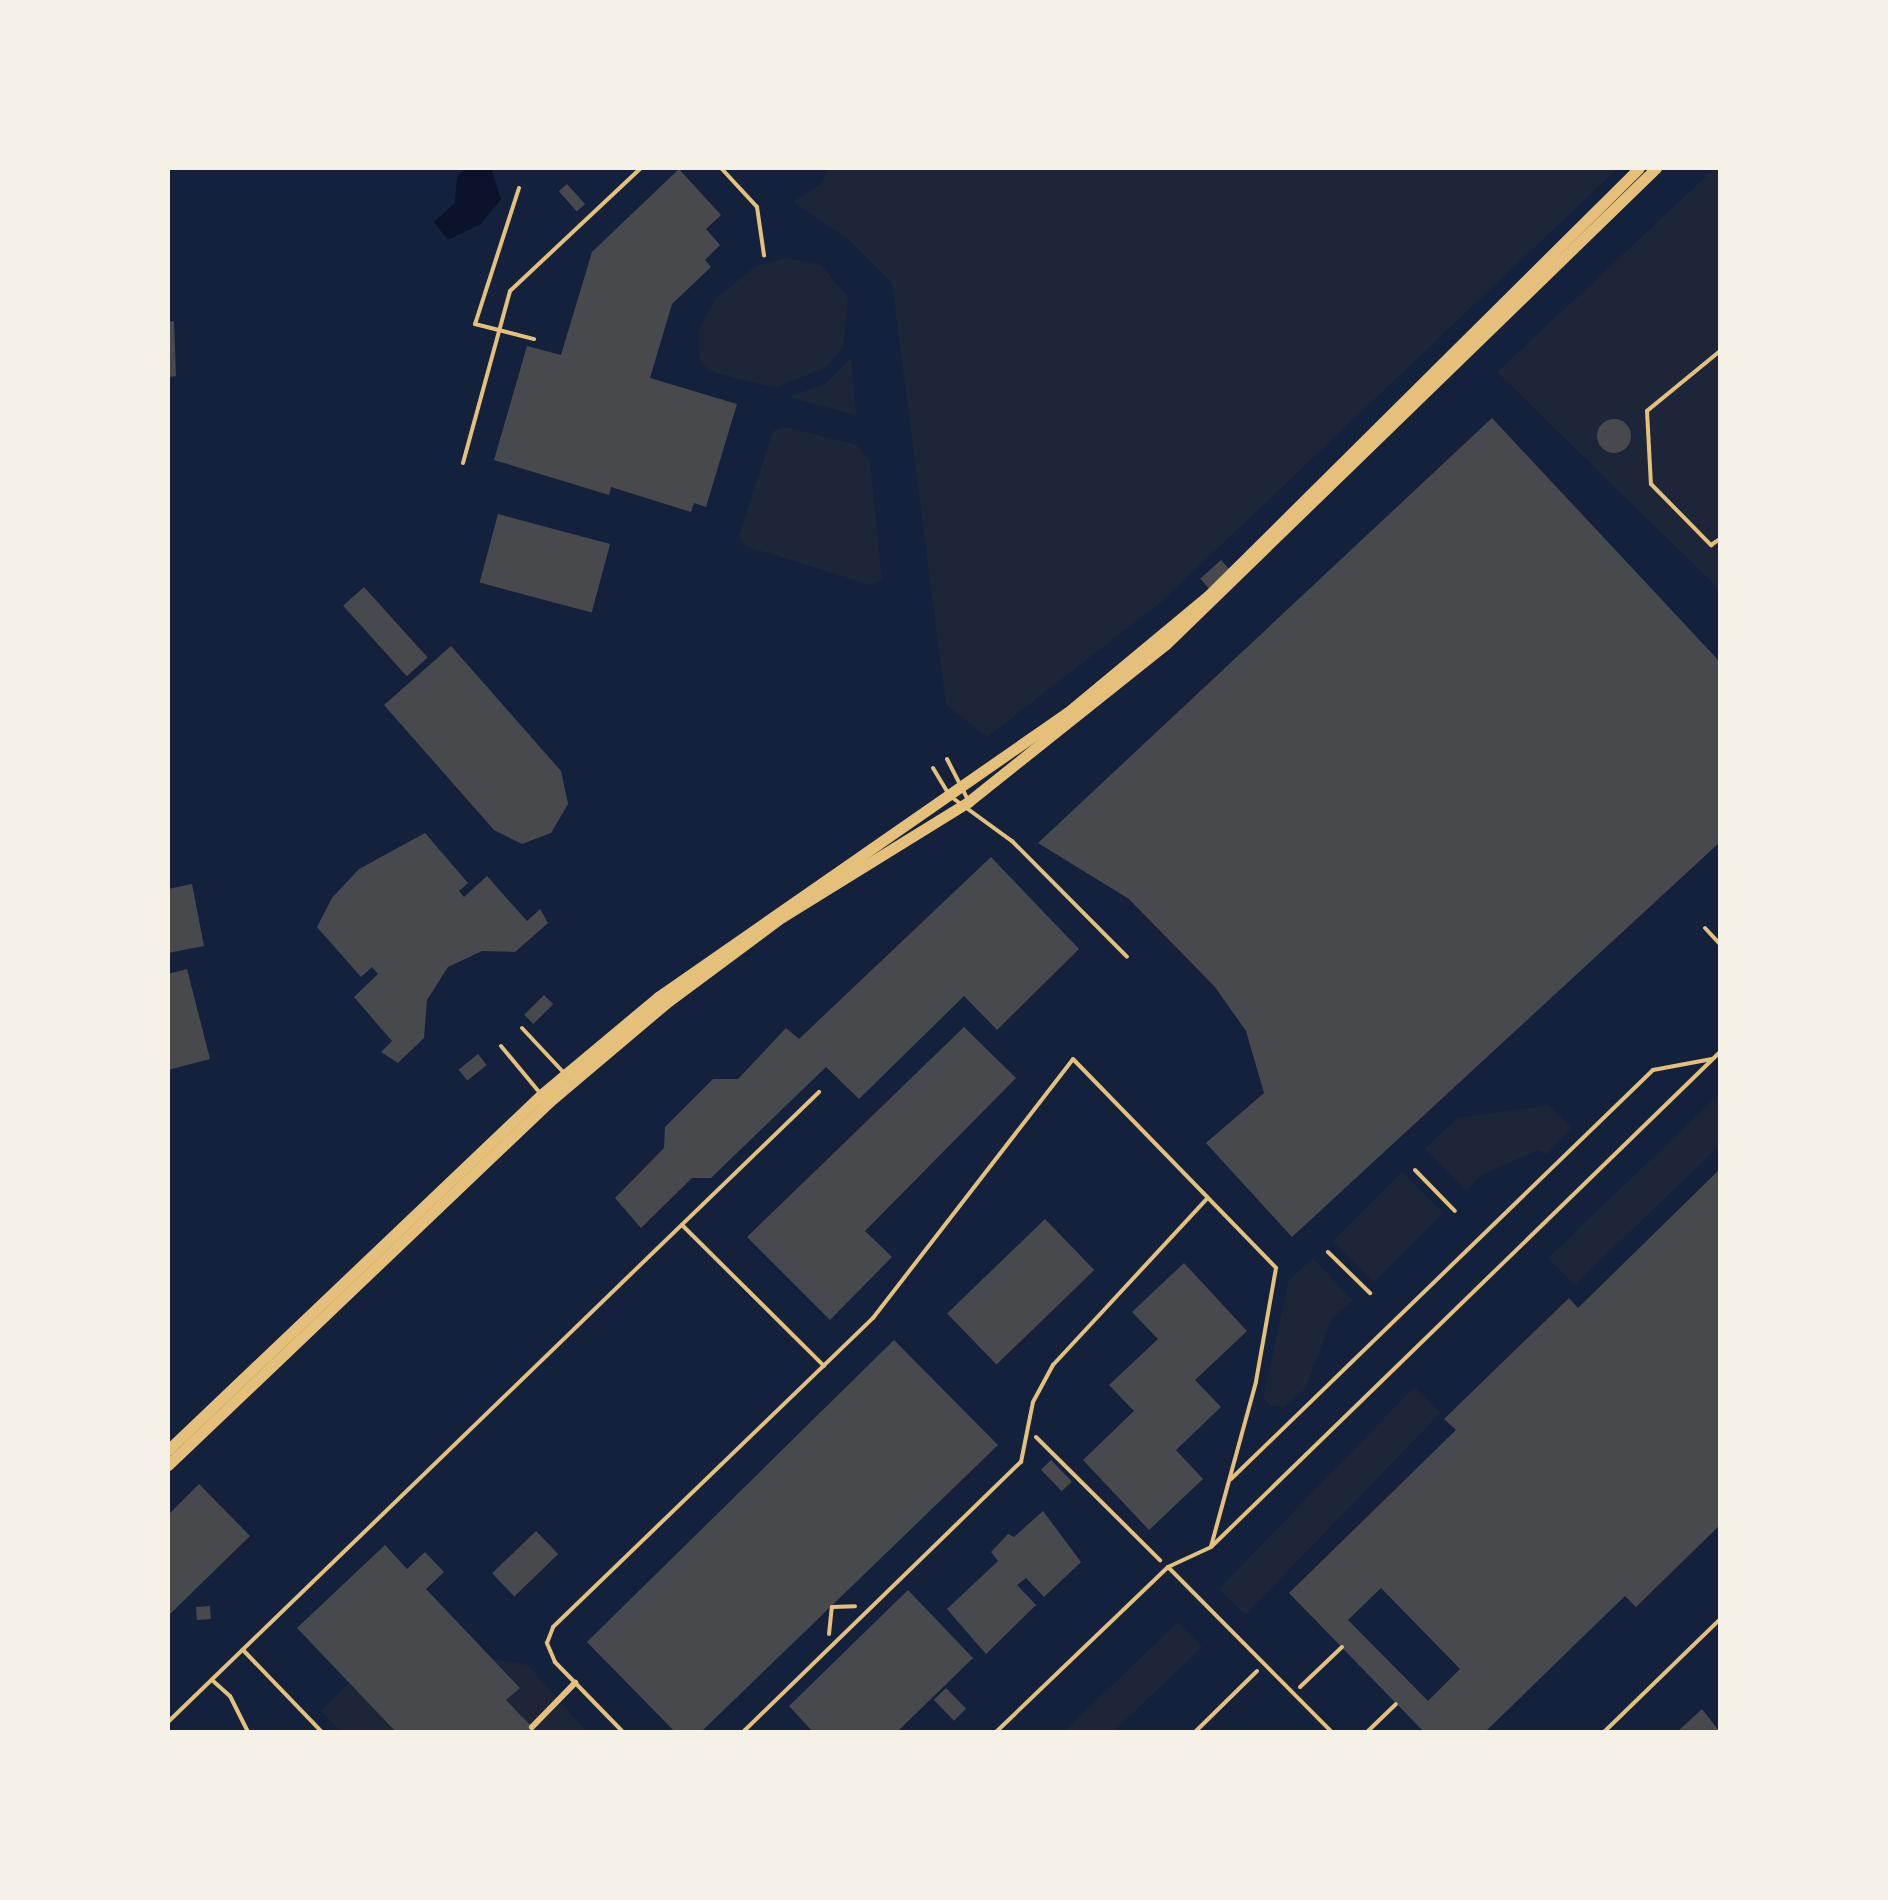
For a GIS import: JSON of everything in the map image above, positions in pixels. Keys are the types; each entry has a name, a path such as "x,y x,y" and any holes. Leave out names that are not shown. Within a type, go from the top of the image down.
{"street":[{"path":"168,1450 545,1098 735,938 966,786 1208,596 1639,168"},
{"path":"569,1078 741,945 968,802 1223,593 1656,168"},
{"path":"168,1465 545,1098"},
{"path":"532,1727 575,1683"}],"lane":[{"path":"1720,351 1647,411 1651,484 1711,545 1720,539"},
{"path":"947,759 966,786 968,802"},
{"path":"933,768 950,796 968,802 1127,957"},
{"path":"522,1028 569,1078"},
{"path":"501,1046 545,1098"},
{"path":"996,1732 1168,1567 1211,1547 1720,1052"},
{"path":"623,1732 555,1662 547,1643 553,1627 824,1366 903,1284 1073,1059 1206,1200 1276,1268 1211,1547"},
{"path":"1229,1480 1653,1070 1713,1059"},
{"path":"168,1722 819,1092"},
{"path":"743,1732 1021,1462 1028,1429 1053,1365 1206,1200"},
{"path":"682,1225 824,1366"},
{"path":"1168,1567 1332,1732"},
{"path":"1604,1732 1720,1619"},
{"path":"243,1650 322,1732"},
{"path":"212,1680 230,1696 248,1732"}],"path":[{"path":"463,463 510,291 641,168"},
{"path":"721,168 757,207 764,255"},
{"path":"519,188 475,324 534,339"},
{"path":"1705,928 1720,944"},
{"path":"1415,1170 1455,1211"},
{"path":"1328,1252 1370,1293"},
{"path":"1028,1429 1168,1567"},
{"path":"827,1650 832,1607 873,1606"},
{"path":"1293,1693 1342,1647"},
{"path":"1195,1732 1264,1664"},
{"path":"1367,1732 1396,1704"}],"shaded area":[{"path":"466,168 491,168 501,199 481,224 448,240 434,222 455,203 457,177"},
{"path":"828,168 1618,168 1161,602 987,737 946,705 892,283 850,241 793,202 823,182"},
{"path":"1715,168 1720,168 1720,590 1497,372"},
{"path":"785,258 821,265 848,297 843,347 825,368 774,388 709,371 700,361 698,332 716,298 756,266"},
{"path":"851,358 856,415 789,397 825,384"},
{"path":"785,427 857,445 870,461 882,581 871,585 745,546 739,536 773,431"},
{"path":"1720,1093 1720,1145 1575,1285 1548,1258"},
{"path":"1548,1105 1572,1127 1547,1154 1538,1150 1484,1174 1466,1190 1425,1149 1457,1118"},
{"path":"1402,1172 1443,1213 1374,1282 1333,1241"},
{"path":"1313,1258 1353,1301 1332,1318 1305,1389 1284,1407 1271,1406 1263,1398 1289,1280"},
{"path":"1414,1387 1441,1413 1245,1615 1219,1589"},
{"path":"1178,1622 1202,1647 1113,1732 1063,1732"},
{"path":"493,1659 528,1665 587,1732 537,1732 506,1700 520,1687"},
{"path":"349,1683 396,1732 341,1732 321,1711"}],"building":[{"path":"679,169 721,215 706,229 720,245 705,260 711,267 672,304 650,378 737,404 706,507 694,503 691,512 611,487 609,495 494,460 527,346 561,355 592,252"},
{"path":"567,184 585,204 577,211 559,191"},
{"path":"174,321 176,376 168,377 168,322"},
{"path":"1492,418 1720,662 1720,842 1292,1237 1206,1143 1264,1093 1246,1031 1215,987 1129,899 1038,843"},
{"path":"1614,419 1626,424 1631,436 1626,448 1614,453 1602,448 1597,436 1602,424"},
{"path":"498,514 610,544 592,613 480,583"},
{"path":"1221,560 1240,581 1219,600 1200,579"},
{"path":"364,587 428,658 407,676 343,606"},
{"path":"451,646 561,771 568,804 551,833 522,844 494,830 384,705"},
{"path":"425,833 468,883 459,891 464,897 487,876 527,921 540,909 548,923 515,952 482,951 448,967 427,1000 424,1038 398,1063 381,1052 392,1041 354,997 378,974 372,967 361,977 317,927 332,898 359,869"},
{"path":"991,857 1079,949 997,1030 964,996 859,1099 826,1067 711,1178 692,1178 641,1228 615,1198 664,1148 665,1127 713,1079 738,1079 786,1028 799,1039"},
{"path":"192,884 204,946 168,953 168,889"},
{"path":"187,969 210,1059 168,1070 168,974"},
{"path":"544,995 553,1004 533,1024 524,1015"},
{"path":"964,1027 1016,1078 865,1231 892,1257 830,1320 747,1237"},
{"path":"478,1054 487,1065 467,1081 459,1070"},
{"path":"1720,1169 1720,1525 1636,1607 1625,1596 1485,1732 1424,1732 1289,1593 1456,1430 1444,1419 1569,1298 1578,1308","holes":["1381,1588 1460,1669 1428,1701 1348,1620"]},
{"path":"1045,1219 1094,1270 996,1365 947,1313"},
{"path":"1184,1263 1247,1331 1195,1380 1221,1407 1176,1450 1203,1479 1149,1530 1083,1460 1134,1411 1109,1385 1158,1339 1132,1312"},
{"path":"894,1340 998,1445 701,1732 675,1732 587,1642"},
{"path":"1051,1460 1072,1482 1062,1491 1041,1470"},
{"path":"199,1484 250,1536 168,1616 168,1515"},
{"path":"1043,1511 1081,1562 1044,1597 1026,1578 1017,1585 1036,1605 986,1654 947,1609 998,1561 991,1552 1008,1534 1014,1537"},
{"path":"536,1531 558,1554 514,1596 492,1573"},
{"path":"385,1545 407,1569 425,1552 444,1572 426,1589 520,1688 506,1700 537,1732 396,1732 297,1628"},
{"path":"908,1590 973,1658 897,1732 813,1732 789,1706"},
{"path":"210,1606 211,1619 197,1620 196,1607"},
{"path":"946,1688 966,1709 954,1721 934,1700"},
{"path":"1702,1709 1720,1732 1677,1732"}]}
